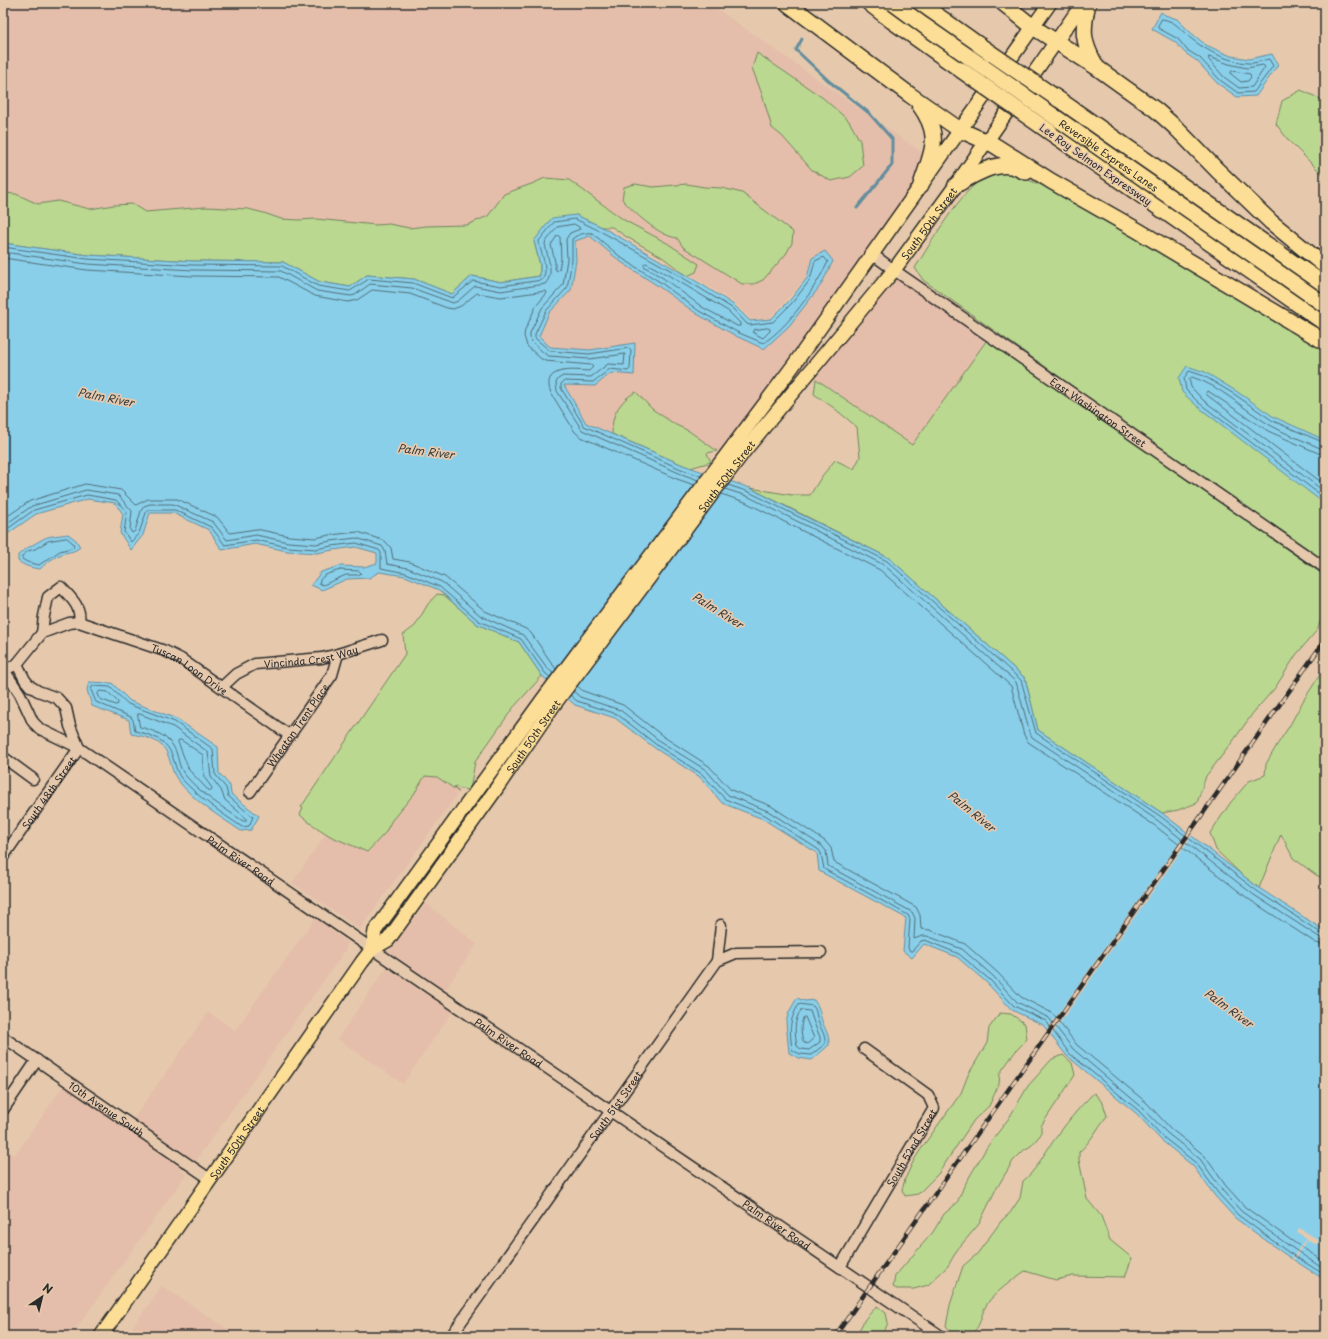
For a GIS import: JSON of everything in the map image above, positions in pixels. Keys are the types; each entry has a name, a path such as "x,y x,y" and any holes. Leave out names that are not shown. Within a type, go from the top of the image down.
{"highway":[{"path":"787,3 910,95 960,130 986,141 1051,181 1137,230 1325,342"},
{"name":"Lee Roy Selmon Expressway","path":"869,3 961,70 1325,323"},
{"name":"Reversible Express Lanes","path":"893,3 1325,305"},
{"path":"920,3 1325,285"},
{"path":"1003,3 1033,27 1096,67 1144,101 1166,119 1291,239 1325,266"},
{"path":"1088,3 1083,25 1084,38 1089,55 1096,67"},
{"path":"910,95 923,110 931,123 933,130 932,153 921,185"},
{"path":"956,185 986,170 1004,166 1010,166 1051,181"}],"main road":[{"name":"South 50th Street","path":"101,1336 372,949 388,940 494,792 548,703 740,446 872,254 1050,3"},
{"name":"South 50th Street","path":"740,446 894,270 956,185 1083,3"}],"street":[{"name":"East Washington Street","path":"872,254 1325,568"},
{"path":"4,671 17,664 42,633 69,623 79,622 79,608 61,586 48,597 42,633"},
{"name":"Tuscan Loon Drive","path":"79,622 165,651 181,659 289,735"},
{"name":"Vincinda Crest Way","path":"222,687 236,674 255,664 322,658 382,640"},
{"name":"Wheaton Trent Place","path":"250,792 332,675 338,654"},
{"path":"17,664 25,680 38,691 57,698 66,708 70,726 79,748"},
{"name":"Palm River Road","path":"4,671 20,694 33,722 40,729 79,748 941,1336"},
{"path":"24,702 38,691"},
{"name":"South 48th Street","path":"3,857 79,748"},
{"path":"4,760 33,779"},
{"path":"721,925 717,961 736,953 821,952"},
{"name":"South 51st Street","path":"451,1336 717,961"},
{"name":"10th Avenue South","path":"3,1037 210,1179"},
{"name":"South 52nd Street","path":"840,1267 934,1108 928,1096 864,1049"},
{"path":"3,1110 37,1060"}],"shaded area":[{"path":"3,3 709,3 937,163 736,452 717,451 689,431 676,425 652,409 636,392 613,420 612,434 586,423 564,385 595,386 611,373 635,343 590,350 550,347 539,336 549,313 571,290 576,260 575,241 590,236 621,262 697,314 736,336 764,349 832,260 827,253 812,256 806,278 770,318 751,320 735,303 579,206 496,248 3,213"},
{"path":"897,271 989,337 912,445 816,379"},
{"path":"424,767 459,792 360,929 292,883 330,827"},
{"path":"426,903 477,944 442,995 385,957"},
{"path":"315,918 348,942 345,951 195,1162 178,1153 131,1122 208,1012 235,1030"},
{"path":"386,968 453,1011 403,1084 337,1039"},
{"path":"65,1083 172,1159 186,1175 71,1336 3,1336 3,1148 15,1155"},
{"path":"162,1286 239,1336 126,1336"}],"green space":[{"path":"757,53 823,98 849,121 860,141 863,166 850,177 831,181 812,170 782,136 772,128 762,94 752,68"},
{"path":"1301,90 1325,101 1325,177 1289,141 1276,124 1282,101"},
{"path":"1000,172 1012,174 1063,193 1325,345 1325,567 1167,456 1075,388 923,280 915,268 956,205 975,184 985,177"},
{"path":"545,178 569,180 624,220 667,243 699,264 696,272 687,276 662,257 612,227 602,227 576,215 534,241 540,265 540,276 501,282 472,276 452,294 414,279 367,275 350,287 320,282 283,262 193,261 88,255 3,243 3,193 16,194 38,204 58,201 90,209 132,204 145,212 205,207 248,209 281,219 316,219 376,225 389,224 409,228 467,225 488,216 504,194"},
{"path":"635,184 653,187 687,184 722,188 742,193 793,232 792,243 786,254 763,280 754,284 742,284 683,247 677,238 662,233 647,223 633,210 622,199 624,187"},
{"path":"989,337 1325,576 1325,604 1318,629 1296,655 1275,688 1253,713 1206,776 1197,803 1178,810 1162,813 1038,730 1025,678 889,558 750,488 792,495 810,495 822,476 835,460 854,469 860,457 857,427 814,394 816,379 912,445"},
{"path":"636,392 652,409 676,425 689,431 717,451 707,453 711,462 690,468 612,434 613,421 618,408 628,397"},
{"path":"437,594 444,595 477,624 519,642 542,676 513,708 475,762 470,790 460,789 455,786 454,788 459,792 437,777 425,776 414,794 392,820 385,833 367,852 330,836 310,823 300,815 303,808 301,807 405,654 403,635 415,626 428,604"},
{"path":"1325,667 1325,879 1316,875 1293,858 1281,834 1259,888 1241,874 1216,850 1210,833 1231,802 1249,781 1265,775 1266,764"},
{"path":"1000,1013 1011,1014 1025,1024 1027,1039 1015,1052 1000,1073 999,1084 989,1106 974,1120 938,1174 918,1194 905,1196 902,1190 905,1179 914,1160 961,1093 968,1075 987,1043 989,1028"},
{"path":"1063,1055 1072,1063 1075,1075 1041,1126 1041,1134 1031,1146 1024,1150 1013,1161 995,1191 979,1224 957,1250 948,1266 928,1285 914,1289 897,1289 893,1287 895,1276 933,1232 944,1214 957,1203 964,1186 987,1147 1009,1118 1028,1086 1052,1059"},
{"path":"1094,1093 1103,1103 1107,1116 1087,1144 1079,1152 1079,1160 1087,1199 1101,1216 1110,1240 1132,1258 1125,1277 1073,1276 1056,1280 1025,1271 1004,1286 990,1300 975,1330 965,1335 956,1336 946,1326 950,1305 963,1266 977,1254 1002,1220 1010,1213 1020,1198 1023,1181 1035,1168 1072,1117"},
{"path":"877,1306 886,1313 888,1323 882,1336 856,1336 865,1319"}],"water":[{"path":"1161,12 1177,19 1206,45 1231,56 1249,59 1272,54 1278,65 1256,96 1237,97 1217,83 1197,61 1185,53 1175,42 1152,29"},
{"name":"Palm River","path":"576,215 602,227 701,284 734,305 750,321 771,319 790,300 807,278 812,258 825,251 833,261 821,285 789,326 764,349 736,336 697,314 621,262 590,236 575,241 576,260 571,290 549,313 539,336 550,347 590,350 635,343 634,375 611,373 595,386 564,385 586,423 683,465 750,488 889,558 1025,678 1038,730 1162,813 1259,888 1325,931 1325,1280 1286,1255 1235,1218 1215,1196 1193,1166 1161,1140 1137,1114 1066,1055 1043,1025 1012,1010 987,983 957,957 924,944 912,958 903,951 906,918 819,871 817,853 763,819 722,803 700,777 656,749 615,718 575,705 542,676 519,642 477,624 439,590 405,576 379,572 369,578 347,579 322,590 311,585 321,572 340,566 364,567 377,563 377,553 356,547 317,553 287,551 255,544 222,550 209,530 173,513 150,513 143,535 131,550 120,533 123,514 115,503 88,499 36,514 3,537 3,243 88,255 193,261 283,262 320,282 350,287 367,275 414,279 452,294 472,276 501,282 540,276 540,265 534,241 552,218"},
{"path":"1187,366 1205,372 1274,417 1325,440 1325,500 1321,501 1197,406 1182,392 1179,378"},
{"path":"68,534 76,540 80,547 56,557 47,562 40,569 28,566 18,561 18,555 45,538"},
{"path":"89,682 112,683 130,701 177,719 218,747 219,773 230,786 231,794 259,816 251,830 241,831 207,808 191,795 177,779 165,749 159,743 152,739 131,734 129,720 92,706 87,690"},
{"path":"797,998 805,1001 814,1000 819,1008 822,1021 828,1035 829,1045 812,1060 799,1058 789,1053 786,1022 789,1012"}],"pier":[{"path":"1188,830 1193,834 1050,1037 1046,1031"},
{"path":"1299,1228 1319,1240 1317,1245 1307,1239 1294,1260 1292,1259 1306,1238 1297,1232"}],"waterway":[{"path":"802,39 796,50 830,82 869,113 892,139 892,165 857,208"}],"railway":[{"path":"835,1336 1325,640"}]}
